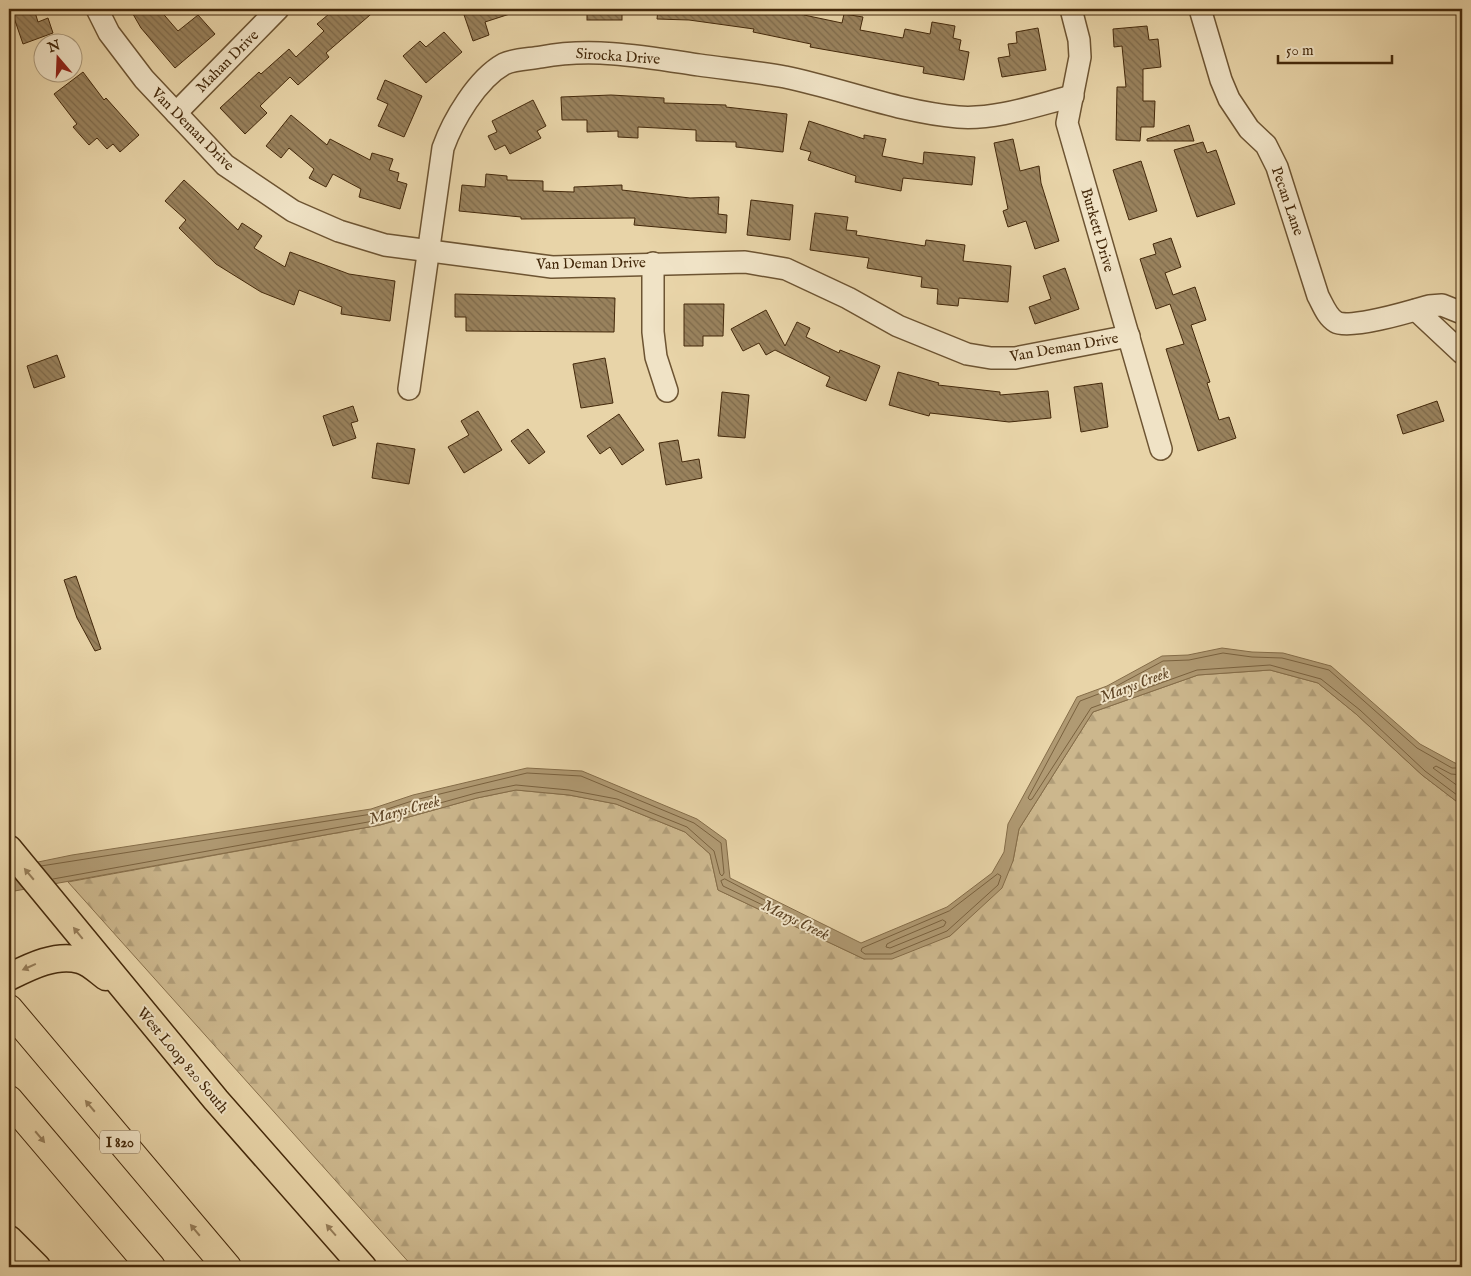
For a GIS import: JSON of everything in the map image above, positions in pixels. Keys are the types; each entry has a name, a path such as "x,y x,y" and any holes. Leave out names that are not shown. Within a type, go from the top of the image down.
{"highway":[{"name":"I 820","path":"12,1012 227,1267"},
{"path":"9,1100 151,1267"}],"main road":[{"name":"West Loop 820 South","path":"9,849 121,987 363,1267"},
{"path":"9,977 35,964 66,958 81,960 121,987"},
{"path":"9,1239 37,1267"}],"street":[{"name":"Van Deman Drive","path":"97,9 109,33 144,79 225,165 293,211 339,231 385,245 552,267 746,262 786,269 848,298 898,326 967,354 1015,358 1128,336"},
{"name":"Mahan Drive","path":"176,113 278,9"},
{"name":"Burkett Drive","path":"1070,9 1079,40 1080,57 1067,123 1161,449"},
{"name":"Pecan Lane","path":"1200,9 1229,99 1245,124 1266,145 1277,167 1318,296 1327,313 1336,322 1352,325 1442,305 1462,313"},
{"name":"Sirocka Drive","path":"409,389 443,148 450,126 464,105 492,73 506,63 563,53 592,51 640,56 785,77 903,108 960,117 998,114 1073,96"},
{"path":"653,263 653,332 656,358 667,391"},
{"path":"1416,310 1462,353"}],"green space":[{"path":"1270,670 1318,683 1356,714 1422,775 1456,801 1462,800 1462,1267 413,1267 68,882 380,825 477,798 516,790 569,795 616,804 685,832 710,854 718,890 864,959 950,936 970,917 1013,861 1019,829 1093,712 1198,675"}],"water":[{"name":"Marys Creek","path":"1222,648 1252,652 1283,653 1331,666 1420,744 1455,763 1462,764 1462,800 1456,801 1422,775 1356,714 1318,683 1270,670 1198,675 1093,712 1019,829 1013,861 1002,888 950,936 892,959 864,959 718,890 710,854 685,832 616,804 569,795 516,790 477,798 380,825 9,892 9,868 72,855 371,809 413,795 527,768 582,771 697,819 726,840 730,878 861,943 947,907 992,873 1004,852 1008,824 1077,697 1107,686 1162,656 1188,655"}],"building":[{"path":"11,9 34,9 38,22 48,18 53,32 32,32 32,41 23,44"},
{"path":"130,9 159,9 178,31 198,15 215,34 175,68 141,28"},
{"path":"335,9 377,9 326,53 329,57 298,85 290,77 260,106 267,113 245,134 220,108 259,72 261,74 289,49 296,57 324,31 317,24"},
{"path":"462,9 518,9 519,11 485,22 489,35 473,41"},
{"path":"587,9 622,9 622,20 587,20"},
{"path":"658,9 766,9 780,12 781,9 806,9 804,15 842,23 844,14 863,17 860,30 903,38 905,29 930,34 932,22 955,26 953,38 961,40 959,50 969,52 964,80 923,73 924,67 810,47 811,44 753,32 754,29 689,20 657,19"},
{"path":"1147,26 1149,40 1158,39 1161,67 1143,69 1143,101 1155,101 1154,127 1141,127 1140,141 1116,140 1117,87 1126,87 1122,46 1114,47 1113,29"},
{"path":"1038,28 1046,70 1002,77 998,58 1010,56 1008,44 1017,43 1016,32"},
{"path":"444,32 462,52 426,83 403,56 420,41 426,47"},
{"path":"82,73 104,100 106,98 139,135 120,152 113,144 107,149 97,138 89,145 73,127 77,124 54,94 70,82 82,82"},
{"path":"385,80 422,96 404,137 378,126 388,104 377,99"},
{"path":"611,95 664,98 664,103 726,105 726,107 787,114 783,152 736,147 736,142 696,141 696,130 638,127 638,138 618,137 618,131 587,132 587,120 562,120 561,97"},
{"path":"533,100 546,126 537,131 541,138 510,154 505,145 495,150 488,136 497,132 492,121"},
{"path":"291,115 327,145 330,139 370,160 372,153 393,159 389,170 399,173 397,181 407,184 400,209 359,197 361,189 333,174 326,187 309,178 314,169 289,148 281,158 266,146"},
{"path":"809,121 864,139 864,135 886,139 882,156 923,164 924,152 975,157 972,185 903,178 901,191 855,182 856,176 808,160 811,152 800,149"},
{"path":"1189,125 1194,141 1147,141 1147,139"},
{"path":"1013,139 1020,171 1039,166 1041,183 1059,241 1035,249 1026,221 1008,227 1003,211 1008,209 994,143"},
{"path":"1203,142 1207,153 1216,150 1235,204 1197,217 1174,150"},
{"path":"1141,161 1157,211 1129,220 1113,170"},
{"path":"486,174 507,176 507,180 543,181 543,191 574,192 574,187 622,185 622,190 690,198 719,197 718,214 727,215 726,233 634,225 635,218 521,219 521,217 459,211 462,185 485,187"},
{"path":"184,180 238,230 242,223 262,236 254,248 285,267 290,252 349,274 395,281 390,321 341,314 342,307 299,290 294,305 261,292 216,264 179,228 186,220 165,201"},
{"path":"751,200 793,205 790,240 747,235"},
{"path":"815,213 848,217 846,230 857,231 856,235 925,246 926,240 965,245 963,261 1011,266 1008,302 959,298 958,306 937,304 938,289 921,287 922,277 867,268 869,258 810,250"},
{"path":"1171,238 1181,267 1165,273 1173,295 1195,287 1206,320 1191,325 1210,382 1207,383 1219,420 1229,417 1236,438 1198,451 1166,349 1184,344 1170,304 1156,309 1140,259 1156,254 1153,244"},
{"path":"1065,268 1079,309 1035,324 1029,307 1051,299 1043,276"},
{"path":"455,294 615,298 614,332 466,331 466,317 455,317"},
{"path":"684,304 724,304 723,336 703,336 703,346 684,346"},
{"path":"766,310 785,346 797,322 810,328 806,337 839,353 840,350 880,366 866,401 826,386 830,377 775,350 766,355 759,343 743,351 731,329"},
{"path":"57,355 65,377 34,388 27,366"},
{"path":"605,358 613,403 581,408 573,364"},
{"path":"898,372 939,383 938,385 1000,392 1000,395 1048,391 1051,418 1009,422 930,413 929,416 889,405"},
{"path":"1102,383 1108,427 1081,432 1074,387"},
{"path":"722,392 749,395 745,438 718,436"},
{"path":"1437,401 1444,421 1403,434 1397,415"},
{"path":"353,406 358,421 351,423 356,438 333,446 323,416"},
{"path":"478,411 502,450 464,473 448,447 469,435 461,421"},
{"path":"619,414 644,450 622,465 610,447 600,454 587,436"},
{"path":"528,429 545,452 529,464 511,441"},
{"path":"678,440 682,462 699,459 702,478 666,485 659,443"},
{"path":"377,443 415,449 409,484 372,478"},
{"path":"76,576 101,649 95,651 77,618 64,580"}]}
